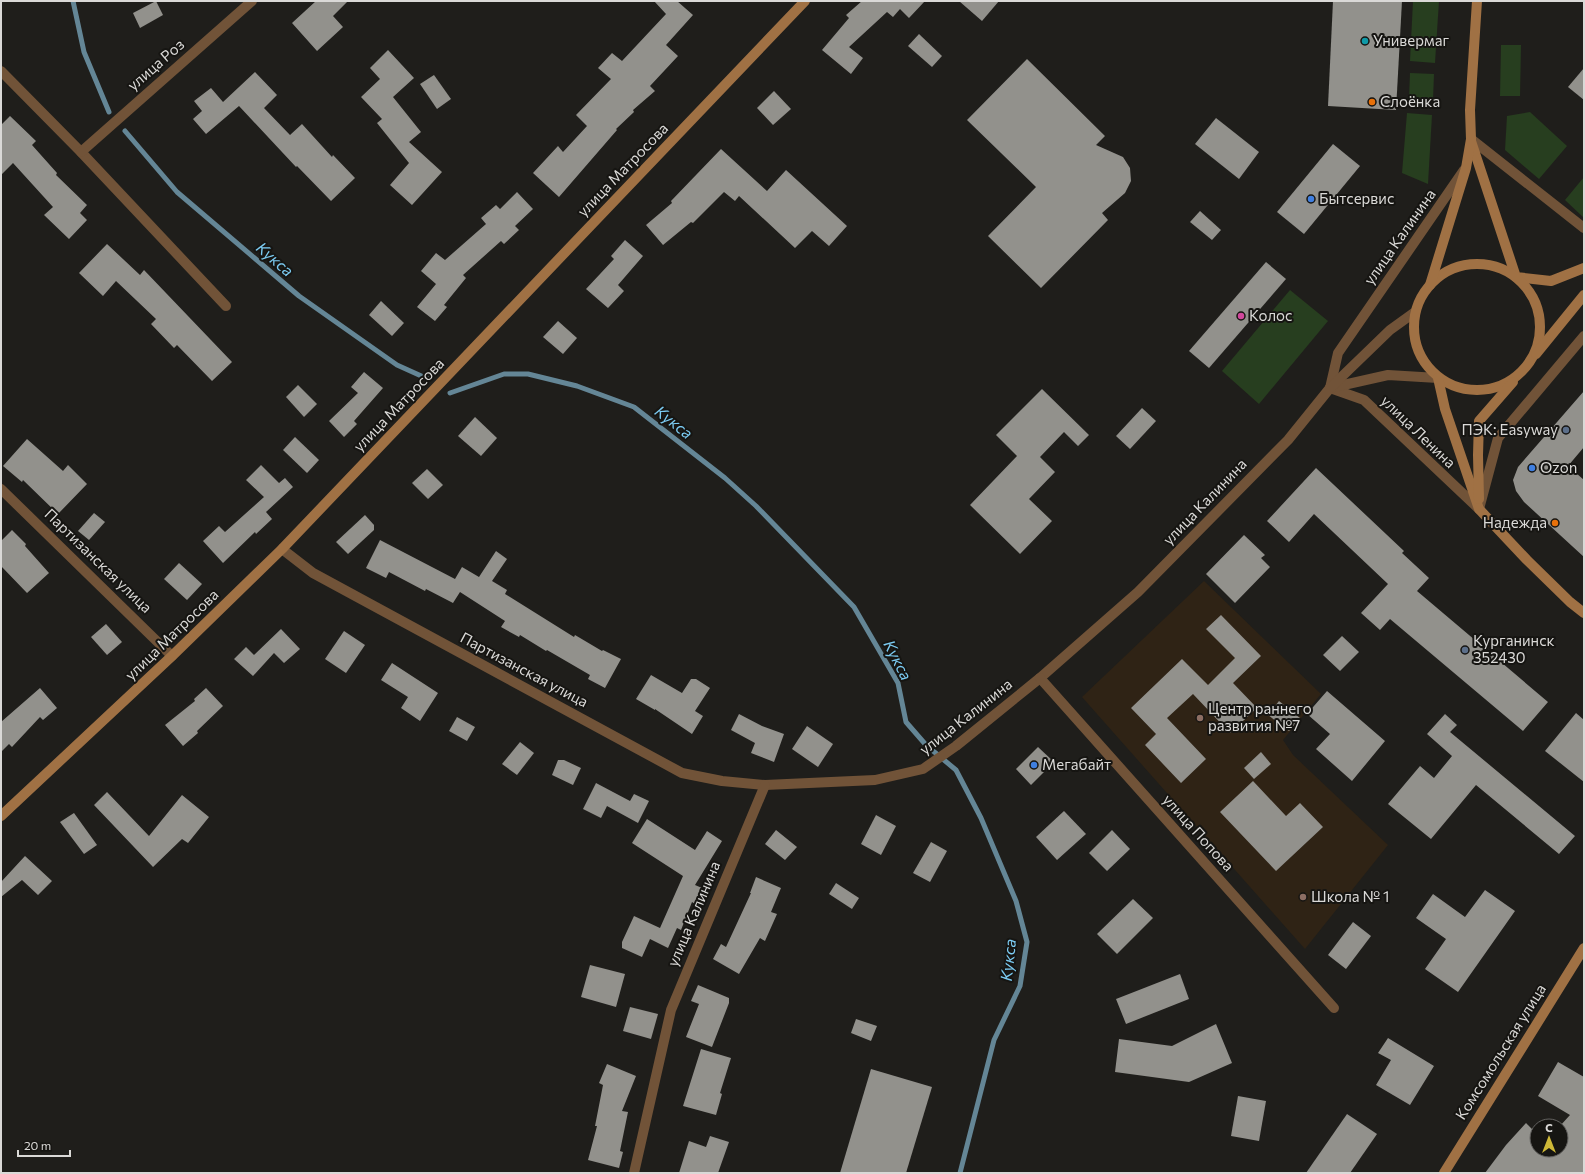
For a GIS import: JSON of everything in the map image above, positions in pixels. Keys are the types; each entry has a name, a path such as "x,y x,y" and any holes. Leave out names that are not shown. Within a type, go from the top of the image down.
{"street":[{"name":"улица Роз","path":"81,152 252,1"},
{"name":"улица Матросова","path":"1,816 172,656 282,548 805,1"},
{"path":"1430,285 1466,168 1471,139 1470,110 1477,1"},
{"path":"1,71 81,152 226,306"},
{"path":"1471,139 1584,228"},
{"path":"1471,139 1516,277"},
{"name":"улица Калинина","path":"1330,388 1338,353 1466,168"},
{"path":"1524,370 1534,355 1539,339 1540,322 1536,305 1528,290 1516,277 1497,267 1476,264 1455,267 1441,275 1430,285 1421,297 1415,312 1413,330 1417,348 1425,364 1438,378 1452,386 1467,390 1483,390 1498,387 1512,380 1524,370 1584,295"},
{"path":"1516,277 1551,281 1584,268"},
{"name":"улица Калинина","path":"634,1173 671,1010 765,786 875,780 923,769 956,746 1040,678 1138,592 1288,440 1330,388 1390,330 1415,312"},
{"path":"1479,509 1498,438 1584,336"},
{"name":"улица Ленина","path":"1479,509 1479,421 1524,370"},
{"path":"1330,388 1388,375 1438,378"},
{"name":"улица Ленина","path":"1438,378 1445,409 1479,509"},
{"name":"улица Ленина","path":"1330,388 1364,400 1479,509 1527,560 1570,602 1584,613"},
{"name":"Партизанская улица","path":"1,489 172,656"},
{"name":"Партизанская улица","path":"282,548 313,573 682,773 722,781 765,786"},
{"name":"улица Ленина","path":"1570,602 1584,620"},
{"name":"улица Попова","path":"1040,678 1334,1008"},
{"name":"Комсомольская улица","path":"1444,1173 1584,948"}],"shaded area":[{"name":"Центр раннего развития №7","path":"1204,581 1321,694 1283,740 1293,755 1388,845 1305,949 1082,697"}],"green space":[{"path":"1413,1 1439,1 1435,63 1410,61"},
{"path":"1501,45 1521,45 1520,96 1500,96"},
{"path":"1410,73 1434,74 1433,100 1409,99"},
{"path":"1530,112 1567,146 1539,179 1505,150 1507,116"},
{"path":"1407,113 1432,115 1428,184 1402,173"},
{"path":"1584,177 1584,218 1565,200"},
{"path":"1290,290 1328,321 1259,404 1222,371"}],"building":[{"path":"156,1 163,15 140,28 133,13"},
{"path":"316,1 348,1 333,16 343,27 317,51 292,23"},
{"path":"654,1 677,1 693,15 666,45 678,56 650,86 655,91 633,110 634,112 616,129 617,130 559,197 533,173 558,146 563,152 587,126 576,115 611,79 598,68 612,53 622,61 666,14"},
{"path":"862,1 925,1 909,18 900,9 893,17 887,12 849,47 863,58 851,74 822,50 849,18 846,15"},
{"path":"959,1 999,1 982,21"},
{"name":"Универмаг","path":"1333,1 1402,1 1396,110 1328,106"},
{"path":"919,34 942,56 932,67 908,46"},
{"path":"388,50 414,78 393,97 421,132 409,142 442,172 412,205 390,185 409,163 377,123 382,119 361,97 380,79 370,68"},
{"path":"1027,59 1105,136 1096,145 1123,157 1130,168 1131,181 1125,193 1102,213 1108,220 1041,288 988,236 1036,187 967,120"},
{"path":"1584,68 1584,100 1568,87"},
{"path":"255,72 277,95 264,108 290,135 302,124 332,157 333,155 355,178 331,201 297,166 296,167 239,106 206,134 193,119 202,111 194,101 211,88 223,102"},
{"path":"434,75 451,99 437,109 420,84"},
{"path":"774,91 791,109 773,125 757,108"},
{"path":"10,116 36,141 32,145 57,173 56,175 87,205 80,213 87,220 69,239 44,215 53,207 13,163 1,175 1,125"},
{"path":"1216,118 1259,152 1239,179 1195,144"},
{"path":"1333,144 1360,166 1304,234 1277,212"},
{"path":"721,149 767,191 786,170 847,226 829,246 812,231 795,248 739,196 735,201 724,192 693,223 691,222 663,245 646,225 672,203 671,201"},
{"path":"517,192 533,209 515,226 519,230 504,244 501,241 463,275 466,278 444,305 447,307 435,321 417,307 436,284 421,271 436,253 445,260 486,224 481,218 496,205 500,209"},
{"path":"1200,211 1221,230 1212,240 1190,222"},
{"path":"625,240 643,256 618,285 624,291 608,308 586,289 614,259 611,256"},
{"path":"107,244 140,275 144,270 232,362 212,381 177,345 174,348 151,324 156,319 116,281 103,296 79,273"},
{"path":"1266,262 1286,279 1209,368 1189,351"},
{"path":"381,301 404,323 392,336 369,315"},
{"path":"558,321 577,338 563,354 543,337"},
{"path":"364,372 383,388 354,421 357,424 344,437 329,421 358,393 351,387"},
{"path":"298,385 317,404 304,417 286,397"},
{"path":"1042,389 1089,435 1078,446 1064,432 1040,457 1055,472 1029,499 1052,521 1020,554 970,505 1017,456 996,435"},
{"path":"1584,391 1584,447 1568,466 1584,480 1584,557 1524,502 1516,491 1513,480 1518,467"},
{"path":"1142,408 1156,421 1130,449 1116,436"},
{"path":"475,417 497,438 481,456 458,436"},
{"path":"295,437 319,460 307,473 283,450"},
{"path":"27,439 63,471 68,465 87,484 58,514 23,480 22,482 3,466"},
{"path":"261,465 279,483 285,478 293,487 266,512 272,519 256,534 255,532 223,563 203,541 219,526 225,532 264,497 246,480"},
{"path":"1316,468 1404,551 1402,553 1429,578 1417,591 1548,702 1523,731 1390,619 1380,630 1361,613 1388,584 1314,514 1289,542 1267,521"},
{"path":"427,469 443,485 428,499 412,483"},
{"path":"94,513 105,522 89,540 78,531"},
{"path":"365,515 374,525 374,530 348,554 336,542"},
{"path":"12,530 26,544 25,546 49,573 27,593 1,566 1,541"},
{"path":"1244,535 1265,555 1261,558 1270,567 1235,603 1206,574"},
{"path":"380,540 455,579 462,567 479,577 496,551 507,559 492,581 507,590 505,594 574,637 575,635 602,651 603,650 621,659 605,688 588,679 590,675 520,635 519,637 501,627 505,621 460,592 453,603 426,589 425,591 389,572 386,578 366,568"},
{"path":"179,563 202,584 187,600 164,579"},
{"path":"1221,615 1261,656 1233,683 1257,708 1230,733 1193,694 1167,718 1206,759 1181,783 1145,745 1156,734 1131,708 1182,659 1208,685 1235,658 1206,629"},
{"path":"106,624 122,642 107,655 91,637"},
{"path":"281,629 300,649 284,663 274,653 253,676 234,659 246,647 254,655"},
{"path":"344,631 365,645 346,673 325,659"},
{"path":"1342,636 1359,652 1340,671 1323,655"},
{"path":"392,663 438,693 420,721 401,708 408,697 381,680"},
{"path":"651,675 682,693 691,679 696,679 710,688 695,711 703,716 692,734 655,709 636,699"},
{"path":"40,688 57,708 43,720 40,717 12,747 9,744 1,752 1,722"},
{"path":"206,688 223,706 197,731 198,733 183,746 165,725 195,701 194,699"},
{"path":"1327,691 1385,741 1352,781 1316,749 1330,734 1307,714"},
{"path":"1279,701 1300,718 1289,731 1268,715"},
{"path":"1576,713 1584,720 1584,782 1545,751"},
{"path":"739,714 762,726 784,734 774,762 751,753 755,743 731,730"},
{"path":"1445,714 1457,725 1450,732 1575,836 1559,854 1476,785 1431,839 1388,804 1420,766 1434,778 1452,756 1427,734"},
{"path":"457,717 475,727 467,741 449,731"},
{"path":"807,726 833,744 818,767 792,749"},
{"path":"520,742 534,753 517,775 502,764"},
{"path":"1038,747 1054,762 1031,785 1016,769"},
{"path":"1261,752 1271,764 1254,779 1244,768"},
{"path":"558,760 564,760 581,768 573,785 552,775"},
{"path":"1253,781 1286,816 1300,803 1323,827 1276,871 1220,812"},
{"path":"596,783 630,801 634,794 649,801 638,823 607,806 601,818 583,809"},
{"path":"107,792 149,836 182,795 209,817 188,843 182,839 153,867 94,805"},
{"path":"1064,811 1086,834 1057,860 1036,837"},
{"path":"74,813 97,845 84,854 60,822"},
{"path":"876,815 896,826 881,855 861,844"},
{"path":"647,819 695,850 707,831 722,841 695,885 702,888 695,904 692,902 681,930 677,928 668,948 650,939 642,957 622,948 622,942 634,916 660,928 683,876 632,843"},
{"path":"776,830 797,847 785,860 765,844"},
{"path":"1112,830 1130,849 1107,871 1089,853"},
{"path":"931,842 947,851 930,882 913,873"},
{"path":"25,856 52,881 38,895 22,880 1,897 1,882"},
{"path":"756,877 781,888 771,912 777,914 765,941 760,938 739,974 713,959 721,944 726,947 751,893"},
{"path":"836,883 859,898 852,909 829,894"},
{"path":"1485,890 1515,911 1458,992 1425,969 1446,939 1416,918 1433,894 1465,917"},
{"path":"1133,899 1153,918 1117,954 1097,934"},
{"path":"1353,922 1371,936 1346,969 1328,955"},
{"path":"590,965 625,974 616,1007 581,997"},
{"path":"1180,974 1189,999 1126,1024 1116,999"},
{"path":"698,985 729,998 729,1003 712,1047 686,1037 699,1004 691,1001"},
{"path":"630,1007 658,1014 651,1039 623,1031"},
{"path":"856,1019 877,1026 871,1041 851,1033"},
{"path":"1216,1024 1232,1063 1189,1082 1115,1072 1119,1039 1172,1046"},
{"path":"1388,1038 1434,1066 1410,1105 1376,1085 1391,1060 1378,1053"},
{"path":"701,1049 731,1058 720,1093 722,1094 716,1115 683,1106"},
{"path":"1558,1062 1584,1077 1584,1173 1485,1173 1506,1145 1526,1123 1529,1126 1529,1158 1569,1158 1569,1118 1567,1118 1570,1115 1538,1096"},
{"path":"607,1064 636,1076 622,1111 628,1112 620,1151 623,1152 619,1168 588,1160 597,1126 595,1126 603,1085 599,1083"},
{"path":"871,1069 932,1087 906,1173 840,1173"},
{"path":"1238,1096 1266,1101 1259,1141 1231,1136"},
{"path":"1347,1114 1377,1134 1350,1173 1306,1173"},
{"path":"710,1136 729,1142 718,1173 679,1173 689,1141 706,1147"}],"waterway":[{"name":"Кукса","path":"73,1 84,52 109,112"},
{"name":"Кукса","path":"125,131 177,192 299,296 397,365 428,379"},
{"name":"Кукса","path":"450,393 504,374 528,374 577,386 634,407 725,478 756,506 854,607 898,683 906,722 926,745 956,770 981,818 1016,901 1027,942 1020,986 994,1040 960,1173"}],"place":[{"name":"Универмаг","path":"1365,41"},
{"name":"Слоёнка","path":"1372,102"},
{"name":"Бытсервис","path":"1311,199"},
{"name":"Колос","path":"1241,316"},
{"name":"ПЭК: Easyway","path":"1566,430"},
{"name":"Ozon","path":"1532,468"},
{"name":"Надежда","path":"1555,523"},
{"name":"Курганинск 352430","path":"1465,650"},
{"name":"Центр раннего развития №7","path":"1200,718"},
{"name":"Мегабайт","path":"1034,765"},
{"name":"Школа № 1","path":"1303,897"}]}
